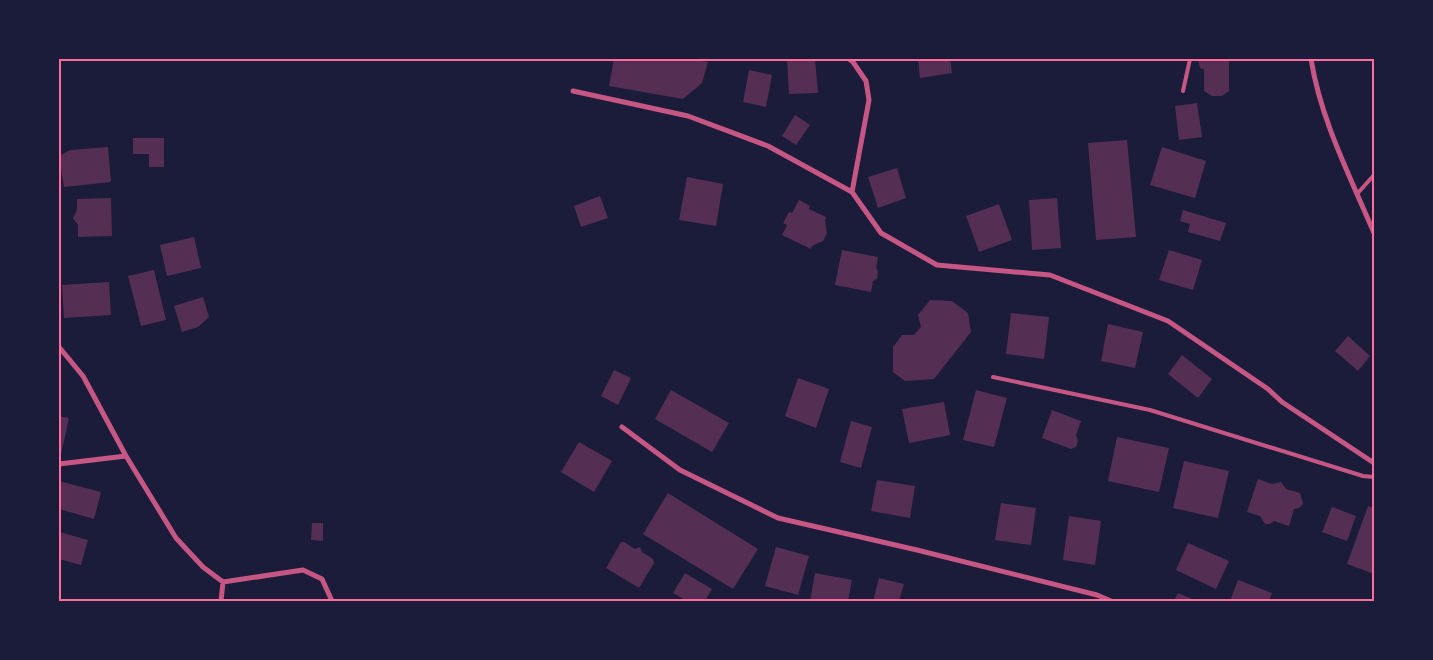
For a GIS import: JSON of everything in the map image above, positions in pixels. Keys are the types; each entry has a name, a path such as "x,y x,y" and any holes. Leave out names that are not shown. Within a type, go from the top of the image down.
{"street":[{"path":"849,59 866,81 869,100 852,192"},
{"path":"1311,59 1316,85 1334,142 1374,233"},
{"path":"573,91 688,116 768,146 852,192 881,233 937,265 1050,276 1168,321 1268,389 1282,402 1374,463"},
{"path":"59,347 82,376 126,456 176,538 203,567 223,582 303,570 322,579 332,601"},
{"path":"622,427 680,470 778,518 1012,573 1097,595 1111,601"},
{"path":"59,464 126,456"},
{"path":"221,601 223,582"}],"lane":[{"path":"1183,91 1190,59"},
{"path":"1357,194 1374,175"},
{"path":"993,377 1150,410 1363,476 1374,477"}],"building":[{"path":"614,59 688,59 708,62 702,83 683,99 609,86"},
{"path":"787,59 815,59 818,93 789,94"},
{"path":"918,59 950,59 952,73 920,78"},
{"path":"1198,59 1229,59 1229,91 1222,96 1212,96 1204,91 1204,69 1200,68"},
{"path":"749,70 772,75 766,107 743,102"},
{"path":"1197,103 1202,137 1179,140 1175,106"},
{"path":"795,115 810,125 796,145 782,136"},
{"path":"133,138 164,138 164,167 149,167 149,154 133,154"},
{"path":"1127,140 1136,237 1096,240 1088,143"},
{"path":"108,147 111,182 64,187 59,156 70,150"},
{"path":"1162,147 1206,161 1195,198 1150,185"},
{"path":"897,168 906,198 878,208 868,177"},
{"path":"687,177 723,184 716,226 679,220"},
{"path":"600,196 608,218 581,227 574,206"},
{"path":"111,198 112,236 78,237 78,225 73,218 77,210 77,199"},
{"path":"1057,198 1061,248 1032,250 1029,200"},
{"path":"799,200 810,206 809,209 826,217 827,233 823,241 812,246 811,249 782,235 787,225 783,223 789,212 792,213"},
{"path":"999,204 1012,240 979,252 966,216"},
{"path":"1183,210 1226,223 1220,241 1188,232 1190,224 1180,221"},
{"path":"194,237 201,268 167,276 160,245"},
{"path":"842,250 878,257 877,279 873,281 871,292 835,285"},
{"path":"1169,250 1202,260 1193,290 1159,280"},
{"path":"154,270 166,320 141,326 128,276"},
{"path":"109,282 111,315 64,318 62,285"},
{"path":"203,297 209,317 198,327 182,332 174,306"},
{"path":"930,300 952,301 968,313 971,332 934,379 905,381 893,372 893,347 902,335 914,335 921,327 918,315"},
{"path":"1011,313 1049,317 1044,359 1006,354"},
{"path":"1108,324 1143,332 1135,368 1101,361"},
{"path":"1348,336 1370,356 1358,371 1335,351"},
{"path":"1182,355 1212,379 1198,398 1168,374"},
{"path":"614,370 631,378 618,405 601,396"},
{"path":"798,378 829,389 816,428 785,416"},
{"path":"671,390 729,423 712,452 655,419"},
{"path":"976,390 1007,398 994,447 963,440"},
{"path":"944,402 950,435 909,443 902,409"},
{"path":"1052,410 1081,421 1076,435 1078,441 1076,447 1071,449 1042,438"},
{"path":"59,416 69,418 60,459 59,459"},
{"path":"851,421 872,427 861,468 840,462"},
{"path":"1117,437 1169,448 1159,492 1108,481"},
{"path":"579,442 612,461 594,492 561,472"},
{"path":"1184,461 1229,471 1218,518 1173,508"},
{"path":"1258,479 1272,484 1281,482 1286,489 1300,493 1303,504 1299,508 1294,509 1289,526 1274,521 1270,524 1265,524 1260,516 1247,512"},
{"path":"877,480 915,486 910,518 871,511"},
{"path":"59,481 101,492 94,519 59,509"},
{"path":"668,493 758,549 733,589 643,534"},
{"path":"1001,503 1036,508 1031,545 995,540"},
{"path":"1368,506 1374,508 1374,574 1347,564"},
{"path":"1332,507 1356,516 1347,541 1322,532"},
{"path":"1069,516 1101,521 1095,565 1063,560"},
{"path":"312,523 323,523 323,541 311,540"},
{"path":"59,532 88,540 81,565 59,559"},
{"path":"621,542 635,549 640,547 642,552 653,559 654,563 639,588 606,568"},
{"path":"1188,543 1229,561 1216,589 1176,570"},
{"path":"776,547 809,556 798,595 765,586"},
{"path":"685,573 712,589 705,601 687,601 673,593"},
{"path":"815,573 852,580 848,601 810,601"},
{"path":"879,578 904,584 899,601 873,601"},
{"path":"1238,580 1272,593 1269,601 1230,601"},
{"path":"1178,593 1197,601 1174,601"}]}
